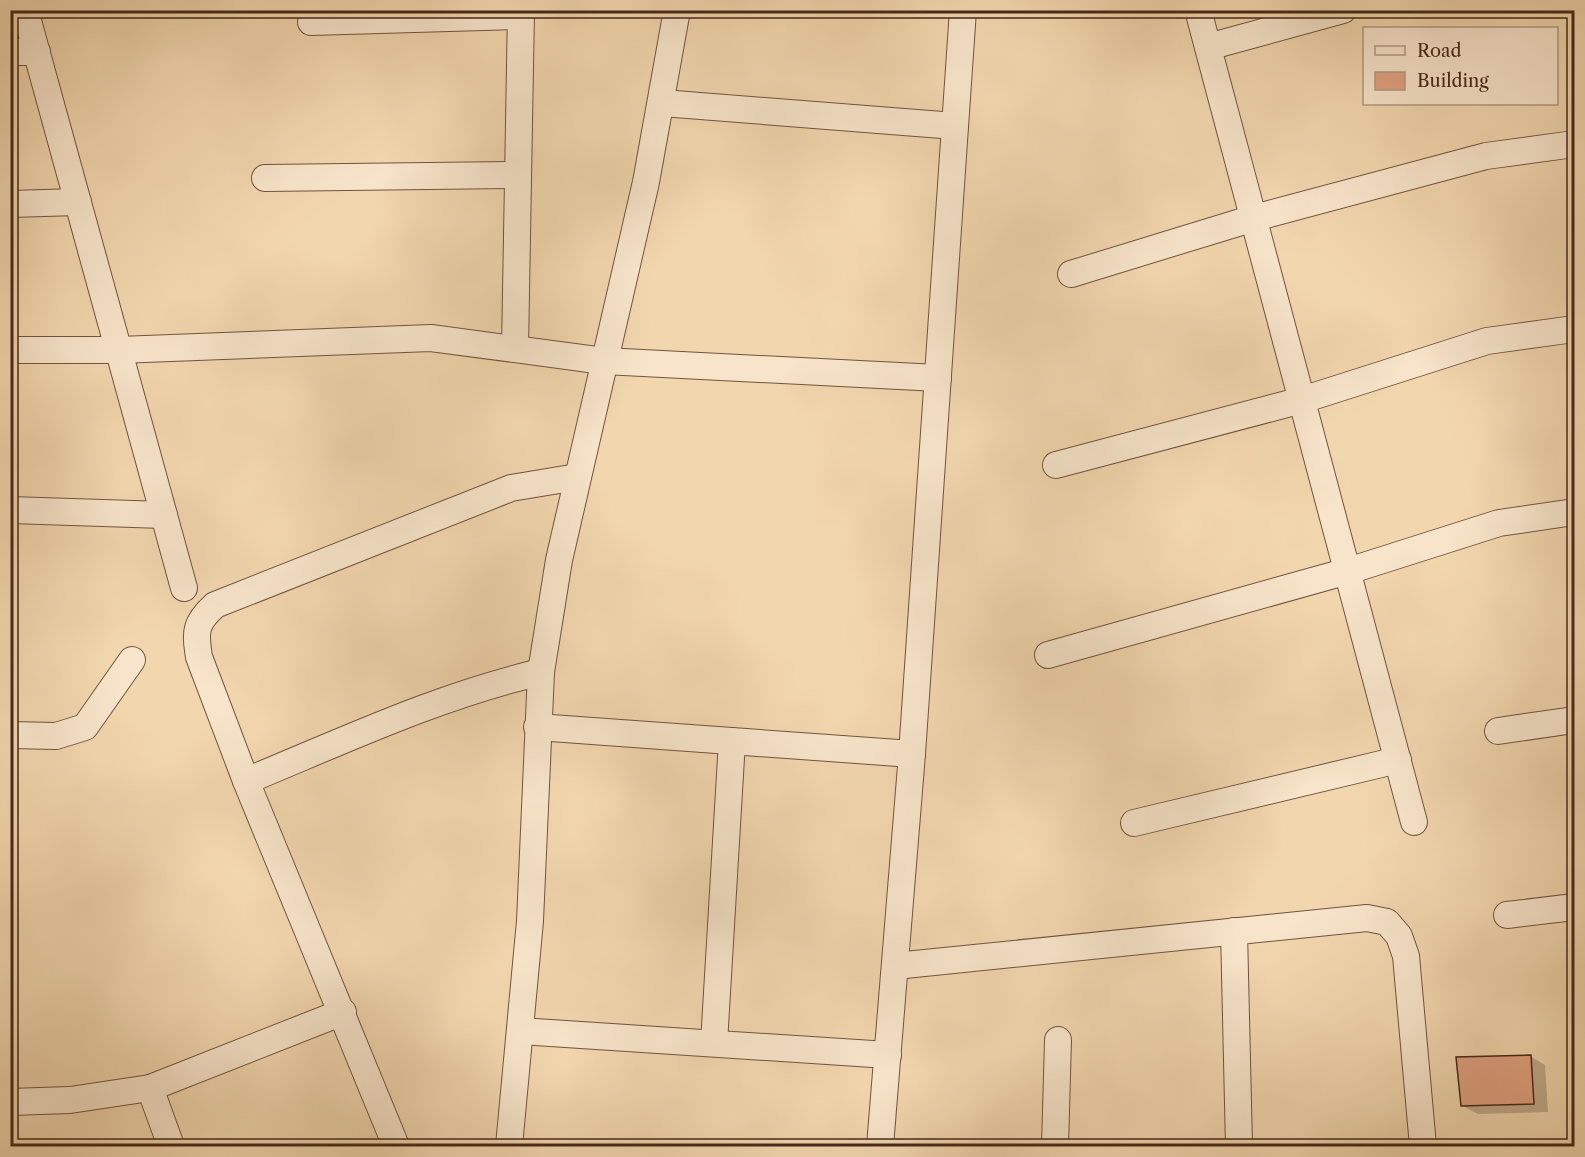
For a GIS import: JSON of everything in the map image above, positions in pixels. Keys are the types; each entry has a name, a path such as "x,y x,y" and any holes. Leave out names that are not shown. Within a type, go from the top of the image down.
{"street":[{"path":"25,10 184,588"},
{"path":"508,1146 530,921 541,672 558,560 662,103 677,10"},
{"path":"880,1146 912,754 963,10"},
{"path":"1198,10 1414,822"},
{"path":"1208,47 1343,10"},
{"path":"311,22 521,13 514,349"},
{"path":"10,52 37,52"},
{"path":"662,103 955,126"},
{"path":"1071,274 1254,218 1486,156 1575,144"},
{"path":"265,178 518,175"},
{"path":"10,204 78,202"},
{"path":"1056,465 1302,400 1487,341 1575,329"},
{"path":"10,350 119,350 431,338 604,361 938,378"},
{"path":"396,1146 343,1012 246,781 199,657 196,638 200,619 215,605 511,488 577,477"},
{"path":"10,510 164,515"},
{"path":"1048,655 1348,571 1499,523 1575,512"},
{"path":"10,735 56,736 85,727 132,660"},
{"path":"246,781 444,699 487,684 541,672"},
{"path":"1498,731 1575,720"},
{"path":"537,728 912,754"},
{"path":"714,1043 732,741"},
{"path":"1134,823 1398,760"},
{"path":"1507,915 1575,907"},
{"path":"895,966 1367,918 1387,922 1399,936 1406,956 1423,1146"},
{"path":"1234,931 1239,1146"},
{"path":"10,1102 70,1100 150,1088 343,1012"},
{"path":"520,1031 888,1054"},
{"path":"1055,1146 1058,1040"},
{"path":"150,1088 171,1146"}],"building":[{"path":"1531,1055 1534,1104 1461,1106 1456,1057"}]}
